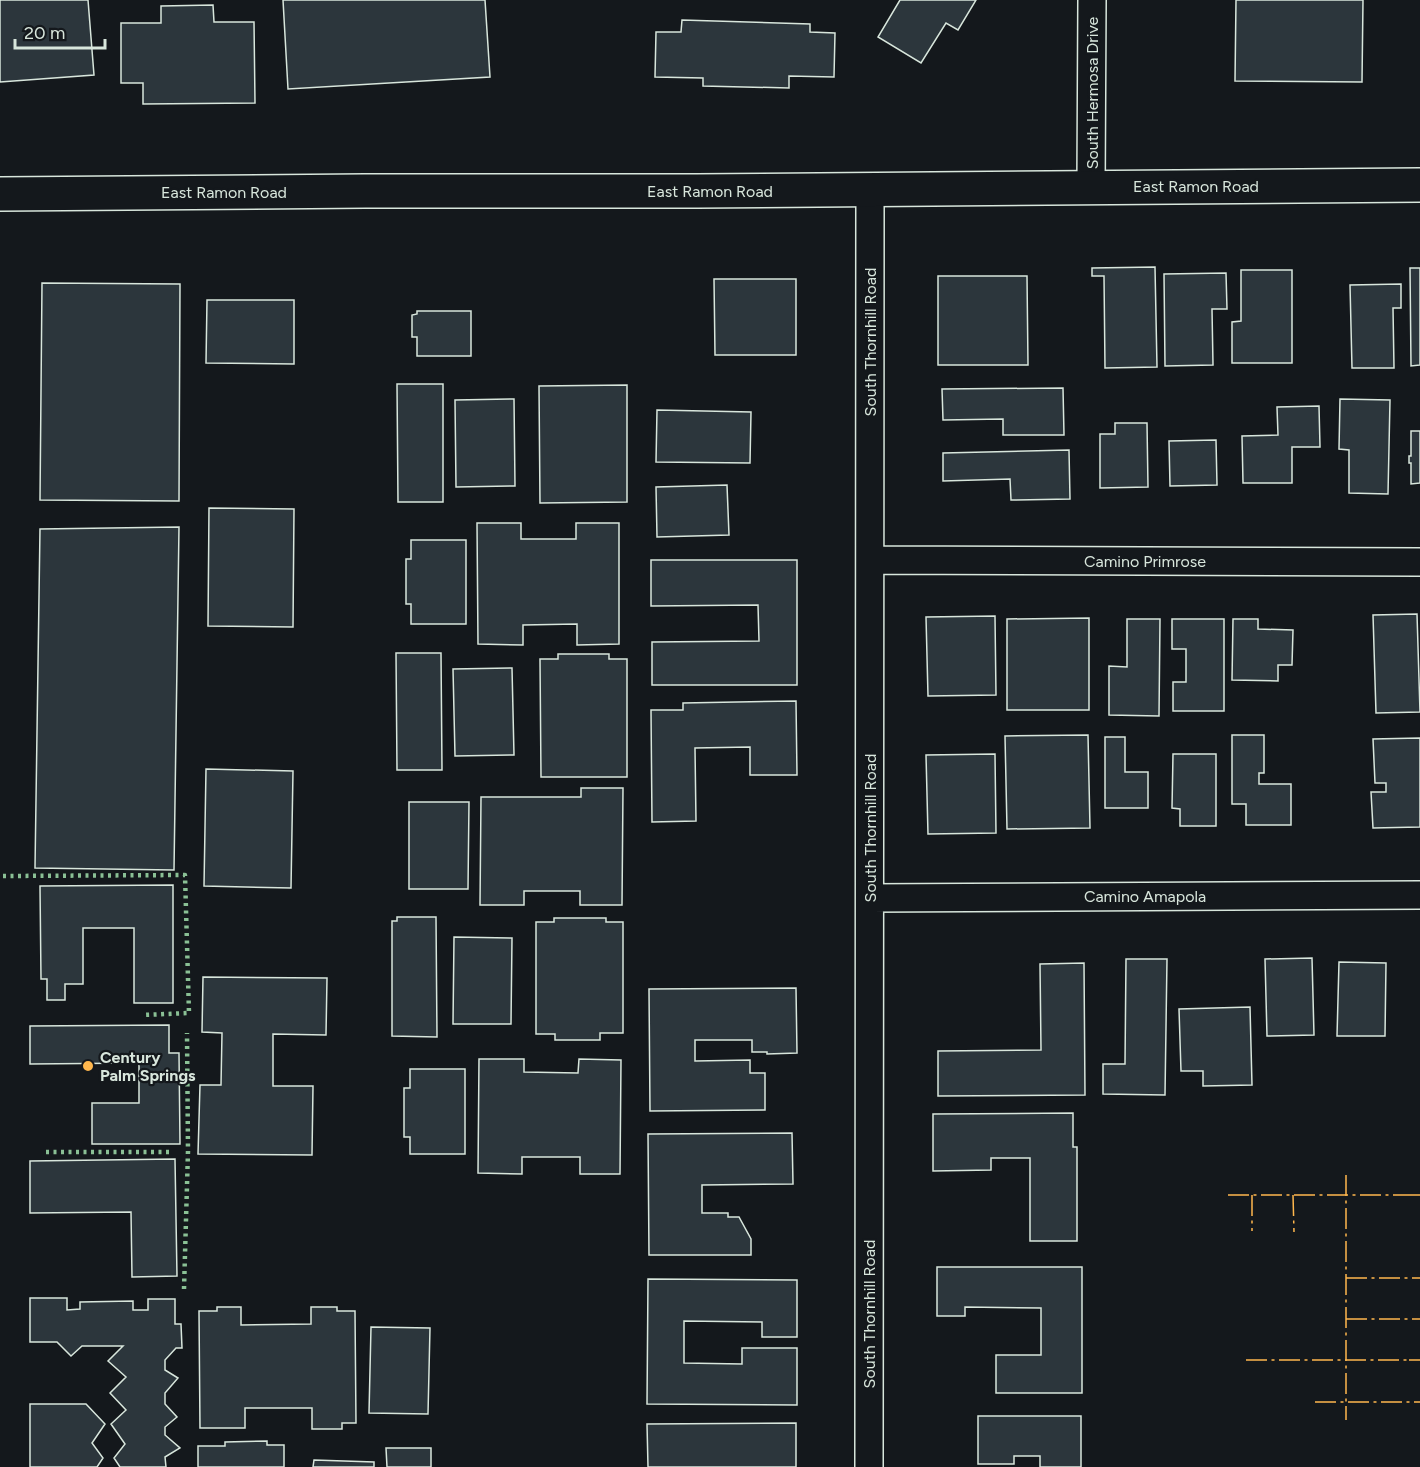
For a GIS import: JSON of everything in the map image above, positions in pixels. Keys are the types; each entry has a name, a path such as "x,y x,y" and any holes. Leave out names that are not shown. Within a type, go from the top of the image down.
{"main road":[{"name":"East Ramon Road","path":"0,194 1420,185"}],"street":[{"name":"South Hermosa Drive","path":"1091,187 1092,0"},
{"name":"South Thornhill Road","path":"869,1467 870,189"},
{"name":"Camino Primrose","path":"870,560 1420,562"},
{"name":"Camino Amapola","path":"870,898 1420,895"}],"building":[{"path":"0,0 88,0 94,75 0,82"},
{"path":"283,0 485,0 490,77 288,89"},
{"path":"900,0 976,0 958,30 946,23 921,63 878,37"},
{"path":"1236,0 1363,0 1362,82 1235,81"},
{"path":"213,5 214,22 254,22 255,103 143,104 143,83 121,83 121,23 161,23 161,6"},
{"path":"682,20 810,24 810,32 835,33 834,77 789,76 789,88 703,86 703,78 655,77 656,32 681,32"},
{"path":"1155,267 1157,367 1105,368 1104,276 1092,276 1092,268"},
{"path":"1410,268 1420,268 1420,365 1411,366"},
{"path":"1241,270 1292,270 1292,363 1232,363 1232,322 1241,321"},
{"path":"1226,273 1227,309 1212,309 1213,365 1165,366 1164,274"},
{"path":"938,276 1027,276 1028,365 938,365"},
{"path":"714,279 796,279 796,355 715,355"},
{"path":"42,283 180,284 179,501 40,500"},
{"path":"1401,284 1401,308 1393,308 1394,368 1352,368 1350,285"},
{"path":"207,300 294,300 294,364 206,363"},
{"path":"417,311 471,311 471,356 417,356 417,337 412,337 412,315 417,314"},
{"path":"397,384 443,384 443,502 398,502"},
{"path":"627,385 627,502 540,503 539,386"},
{"path":"1063,388 1064,435 1003,435 1003,419 943,420 942,389"},
{"path":"514,399 515,486 456,487 455,400"},
{"path":"1340,399 1390,400 1388,494 1349,493 1349,450 1339,449"},
{"path":"1319,406 1320,447 1292,447 1292,483 1243,483 1242,436 1278,435 1277,407"},
{"path":"657,410 751,412 750,463 656,462"},
{"path":"1115,423 1147,423 1148,487 1100,488 1100,434 1115,434"},
{"path":"1411,431 1420,431 1420,483 1411,484 1409,456 1411,456"},
{"path":"1216,440 1217,485 1170,486 1169,441"},
{"path":"1069,450 1070,499 1011,500 1010,479 943,481 943,453"},
{"path":"727,485 729,535 657,537 656,487"},
{"path":"209,508 294,509 293,627 208,626"},
{"path":"477,523 521,523 521,539 576,539 576,523 619,523 619,644 577,645 577,624 523,625 523,645 478,644"},
{"path":"179,527 174,870 35,868 40,529"},
{"path":"411,540 466,540 466,624 411,624 411,604 406,604 406,559 411,559"},
{"path":"651,560 797,560 797,685 652,685 652,642 759,641 758,605 651,606"},
{"path":"1417,614 1420,712 1376,713 1373,615"},
{"path":"995,616 996,695 928,696 926,617"},
{"path":"1089,618 1089,710 1007,710 1007,619"},
{"path":"1127,619 1160,619 1159,716 1109,715 1109,666 1127,667"},
{"path":"1172,619 1224,619 1224,711 1173,711 1173,682 1186,682 1186,649 1172,649"},
{"path":"1233,619 1258,619 1258,629 1293,630 1292,665 1278,665 1278,681 1232,680"},
{"path":"396,653 441,653 442,770 397,770"},
{"path":"558,654 609,654 609,659 627,659 627,777 541,777 540,659 558,659"},
{"path":"512,668 514,755 455,756 453,669"},
{"path":"796,701 797,775 750,775 750,747 695,748 696,821 652,822 651,710 683,710 683,703"},
{"path":"1088,735 1090,828 1007,829 1005,736"},
{"path":"1232,735 1264,735 1264,773 1259,773 1259,784 1291,784 1291,825 1246,825 1246,804 1232,804"},
{"path":"1105,737 1125,737 1125,772 1148,772 1148,808 1105,808"},
{"path":"1420,738 1420,827 1373,828 1371,792 1386,792 1386,783 1375,783 1373,739"},
{"path":"995,754 996,833 928,834 926,755"},
{"path":"1173,754 1216,754 1216,826 1180,826 1180,809 1172,808"},
{"path":"206,769 293,771 291,888 204,886"},
{"path":"581,788 623,788 622,905 580,905 580,891 524,891 524,905 480,905 481,797 581,797"},
{"path":"409,802 469,802 468,889 409,889"},
{"path":"173,885 173,1003 134,1003 134,928 83,928 83,984 65,984 65,1000 47,1000 47,979 41,979 40,886"},
{"path":"397,917 436,917 437,1037 392,1036 392,921 397,921"},
{"path":"554,918 606,918 606,922 623,922 623,1033 600,1033 600,1040 555,1040 555,1034 536,1034 536,922 554,922"},
{"path":"454,937 512,938 511,1024 453,1024"},
{"path":"1312,958 1314,1035 1267,1036 1265,959"},
{"path":"1126,959 1167,959 1165,1095 1103,1094 1103,1064 1125,1064"},
{"path":"1339,962 1386,963 1385,1036 1337,1036"},
{"path":"1084,963 1085,1095 938,1096 938,1051 1041,1050 1040,964"},
{"path":"203,977 327,978 326,1035 273,1034 273,1086 313,1086 312,1155 198,1154 200,1085 221,1085 222,1033 202,1032"},
{"path":"796,988 797,1053 752,1052 752,1040 695,1040 695,1061 750,1060 750,1073 765,1073 765,1110 650,1111 649,989"},
{"path":"1250,1007 1252,1085 1203,1086 1203,1071 1181,1071 1179,1009"},
{"path":"169,1025 169,1053 179,1053 180,1144 92,1144 92,1103 139,1103 139,1063 30,1064 30,1026"},
{"path":"479,1059 524,1059 524,1072 578,1073 579,1059 621,1060 620,1174 580,1174 580,1157 522,1157 522,1174 478,1173"},
{"path":"410,1069 465,1069 465,1154 410,1154 410,1137 404,1137 404,1088 410,1088"},
{"path":"1073,1113 1073,1147 1077,1147 1077,1241 1030,1241 1030,1158 991,1158 991,1170 933,1171 933,1114"},
{"path":"792,1133 793,1184 702,1185 702,1213 728,1213 728,1217 739,1217 751,1239 751,1255 649,1255 648,1134"},
{"path":"175,1159 177,1276 132,1277 131,1212 30,1213 30,1161"},
{"path":"937,1267 1082,1267 1082,1393 996,1393 996,1355 1041,1355 1041,1308 965,1307 965,1316 937,1316"},
{"path":"648,1279 797,1280 797,1337 762,1337 762,1322 684,1321 684,1363 742,1364 742,1348 797,1348 797,1405 647,1404"},
{"path":"30,1298 67,1298 67,1310 80,1309 80,1302 133,1301 133,1310 148,1310 148,1299 175,1299 175,1324 181,1324 182,1348 176,1348 165,1360 165,1370 178,1378 165,1393 165,1404 177,1417 165,1427 165,1435 180,1448 165,1457 166,1467 120,1467 114,1458 125,1444 111,1424 126,1410 110,1393 126,1377 108,1361 123,1346 82,1346 71,1356 57,1342 30,1342"},
{"path":"217,1307 241,1307 241,1325 311,1324 311,1307 337,1307 337,1311 355,1311 356,1423 342,1423 342,1429 312,1429 312,1408 245,1408 245,1428 200,1428 199,1311 217,1311"},
{"path":"371,1327 430,1328 428,1414 369,1413"},
{"path":"30,1404 86,1404 105,1424 92,1443 103,1458 97,1467 30,1467"},
{"path":"978,1416 1081,1416 1081,1467 1040,1467 1040,1456 1014,1456 1014,1464 978,1464"},
{"path":"796,1423 796,1467 648,1467 647,1424"},
{"path":"267,1441 267,1445 284,1445 284,1467 198,1467 198,1446 225,1446 225,1442"},
{"path":"386,1448 431,1448 431,1467 387,1467"},
{"path":"314,1460 374,1462 374,1467 313,1467"}],"hedge":[{"path":"3,876 185,875 189,1013 143,1015"},
{"path":"184,1289 188,1151 187,1033"},
{"path":"46,1152 173,1152"}],"power":[{"path":"1346,1175 1346,1420"},
{"path":"1228,1195 1411,1195"},
{"path":"1252,1195 1252,1231"},
{"path":"1293,1195 1294,1232"},
{"path":"1409,1195 1420,1195"},
{"path":"1346,1278 1420,1278"},
{"path":"1346,1319 1420,1319"},
{"path":"1246,1360 1411,1360"},
{"path":"1409,1360 1420,1360"},
{"path":"1315,1402 1420,1402"}],"place":[{"name":"Century Palm Springs","path":"88,1066"}]}
